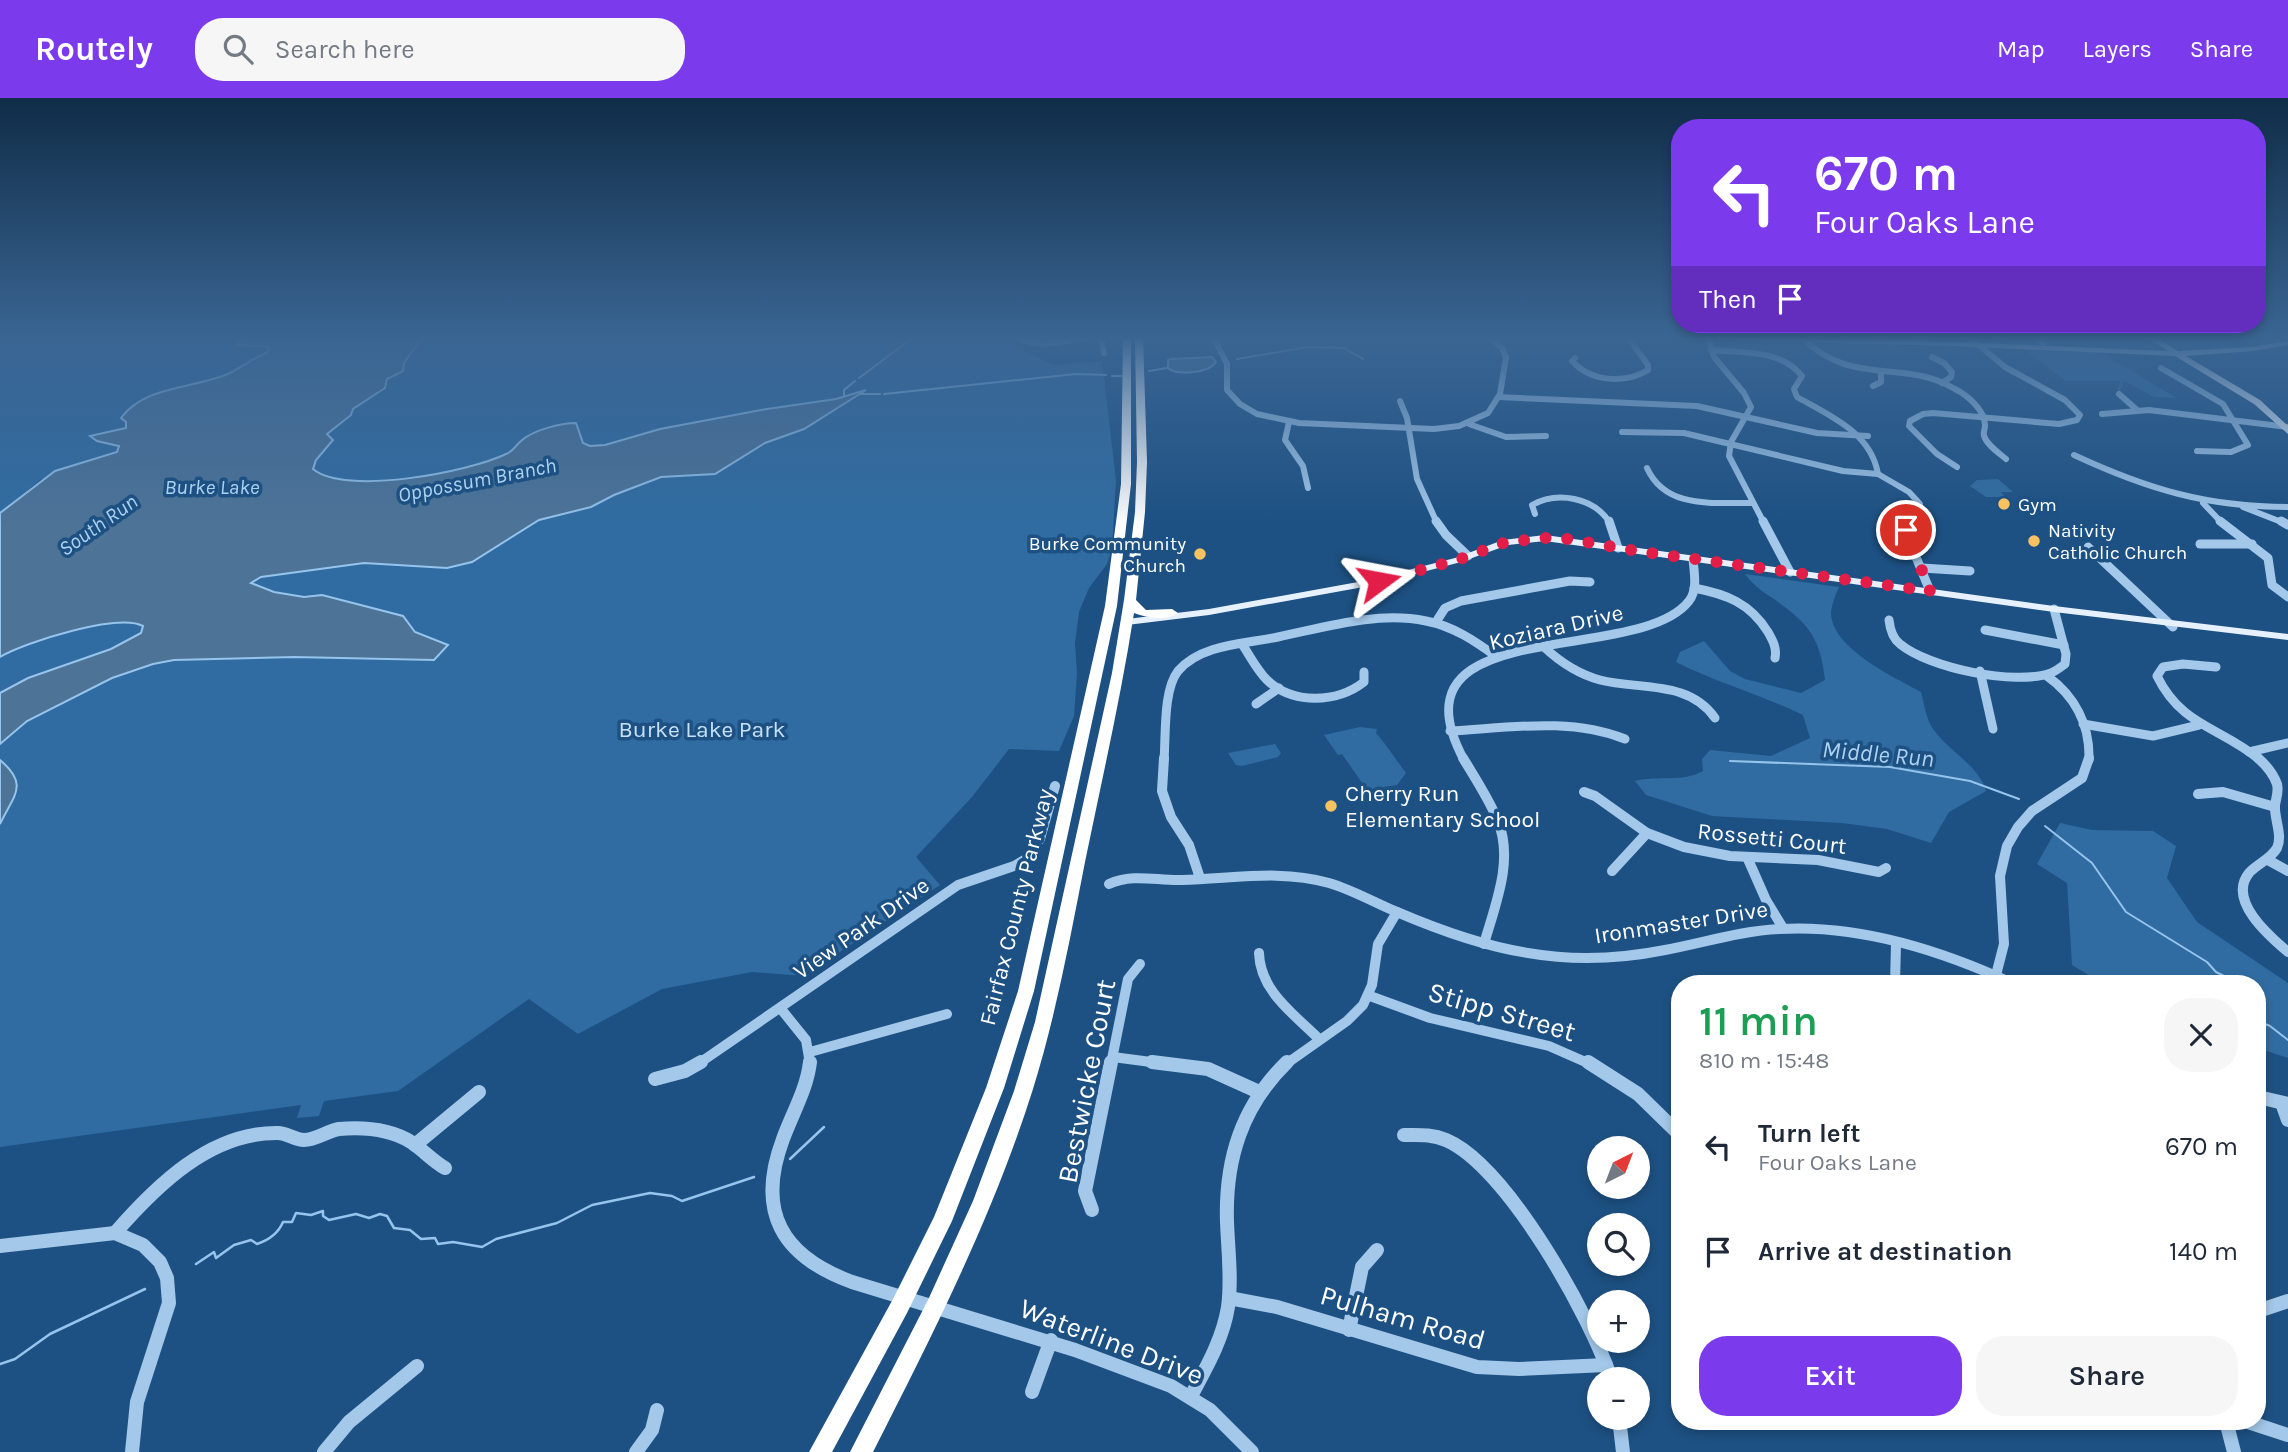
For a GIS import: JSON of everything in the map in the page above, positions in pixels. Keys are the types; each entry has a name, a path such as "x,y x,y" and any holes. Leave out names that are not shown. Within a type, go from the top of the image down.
{"highway":[{"name":"Fairfax County Parkway","path":"861,1452 935,1307 983,1201 1036,1051 1118,673 1117,623 1126,484 1127,399"},
{"name":"Fairfax County Parkway","path":"820,1452 942,1221 974,1145 1012,1037 1117,623 1130,600 1142,472 1140,399"},
{"path":"1130,600 1139,613 1172,613"}],"main road":[{"path":"2252,399 2287,426"},
{"path":"1117,623 1171,617 1397,577 1506,542 1569,539 2288,644"},
{"path":"1117,623 1265,601"},
{"path":"2171,625 2288,637"}],"street":[{"path":"1235,399 1256,412 1289,422 1437,429 1469,424 1489,413 1498,399"},
{"path":"1551,399 1689,405 1817,433 1868,436"},
{"path":"1748,399 1751,407 1749,416 1734,434 1729,445 1730,461 1790,572"},
{"path":"1801,399 1840,419 1875,456 1878,474"},
{"path":"1969,399 1982,416 1984,435 2006,459"},
{"path":"1957,467 1943,460 1909,426 1910,421 1923,414 1933,413 2070,423 2080,415 2064,399"},
{"path":"2125,399 2137,410"},
{"path":"2197,452 2234,451 2247,447 2247,440 2234,420 2215,399"},
{"path":"1400,401 1409,417 1411,452 1432,514 1445,536 1468,556"},
{"path":"2102,414 2137,410 2287,426"},
{"path":"1289,422 1286,440 1303,466 1308,488"},
{"path":"1469,424 1506,438 1546,436"},
{"path":"1622,432 1684,433 1850,473 1878,474 1909,492 1920,504 1919,511 1908,522 1906,534 1923,568 1930,591"},
{"path":"2074,455 2141,487 2203,503 2243,507 2288,507"},
{"path":"1647,468 1655,484 1667,493 1685,500 1753,503"},
{"path":"1535,514 1532,505 1546,499 1570,499 1588,504 1605,516 1618,548"},
{"path":"2203,503 2210,513 2267,558 2272,585 2286,594"},
{"path":"2243,507 2253,514 2277,519 2288,525"},
{"path":"2200,544 2252,544"},
{"path":"2088,547 2171,625"},
{"path":"1693,559 1695,588 1732,597 1754,610 1776,647 1774,658"},
{"path":"1923,568 1970,571"},
{"path":"1436,622 1445,608 1461,601 1570,582 1590,582"},
{"name":"Koziara Drive","path":"1484,944 1503,867 1503,833 1493,809 1450,731 1446,710 1453,688 1469,671 1497,657 1661,621 1684,607 1695,588"},
{"path":"1889,620 1893,637 1909,651 1931,660 2018,678 2047,676 2060,670 2065,664 2064,645 2054,609"},
{"path":"1200,878 1189,845 1171,817 1162,783 1169,689 1175,675 1190,661 1211,651 1377,618 1436,622 1466,635 1497,657"},
{"path":"1985,630 2064,645"},
{"path":"1242,644 1266,678 1279,688 1308,697 1338,696 1362,685 1365,680 1364,672"},
{"path":"1544,647 1561,662 1589,677 1625,685 1657,687 1686,695 1708,708 1715,718"},
{"path":"2216,667 2176,664 2163,667 2157,673 2158,680 2168,698 2199,725 2249,752 2276,779 2278,791 2275,807 2279,841 2268,860 2247,874 2242,887 2257,921 2288,952"},
{"path":"1980,671 1993,729"},
{"path":"1996,975 2004,943 1998,885 2005,851 2015,830 2031,813 2075,785 2085,774 2090,755 2074,698 2047,676"},
{"path":"1255,704 1279,688"},
{"path":"2083,724 2153,736 2199,725"},
{"path":"1450,731 1580,727 1612,732 1625,738"},
{"path":"2249,752 2288,743"},
{"name":"View Park Drive","path":"655,1079 690,1069 958,885 977,876 1000,872 1029,857 1038,847 1055,786"},
{"name":"Rossetti Court","path":"1584,792 1595,796 1647,833 1698,851 1747,857 1818,860 1879,872 1886,868"},
{"path":"2197,794 2223,792 2275,807"},
{"path":"1612,871 1647,833"},
{"path":"1747,857 1766,900 1783,928"},
{"path":"2268,860 2288,871"},
{"name":"Ironmaster Drive","path":"1109,884 1124,878 1200,878 1268,873 1304,878 1331,884 1484,944 1555,956 1609,957 1783,928 1844,932 1896,944 1996,975"},
{"path":"1191,1396 1217,1343 1229,1298 1229,1167 1240,1129 1259,1092 1286,1063 1318,1038 1349,1020 1370,996 1378,945 1397,912"},
{"path":"1895,975 1896,944"},
{"path":"1259,953 1257,965 1264,981 1318,1038"},
{"name":"Bestwicke Court","path":"1092,1210 1085,1191 1128,979 1140,964"},
{"name":"Stipp Street","path":"1370,996 1430,1017 1549,1046 1583,1059 1638,1094 1671,1126"},
{"path":"781,1009 803,1035 810,1052 947,1014"},
{"name":"Waterline Drive","path":"810,1052 808,1074 773,1163 770,1192 776,1219 793,1246 817,1266 844,1279 1051,1340 1191,1396 1235,1432 1252,1452"},
{"path":"1113,1057 1208,1069 1259,1092"},
{"path":"415,1145 479,1092"},
{"path":"2266,1099 2285,1104 2288,1120"},
{"path":"115,1233 144,1199 173,1172 208,1151 240,1139 283,1133 303,1140 325,1132 349,1128 386,1133 415,1145 445,1168"},
{"path":"1404,1135 1418,1134 1444,1140 1470,1155 1490,1174 1574,1292 1591,1323 1607,1367"},
{"path":"0,1246 115,1233 143,1245 155,1255 164,1272 169,1293 166,1318 137,1402 132,1452"},
{"path":"1349,1330 1362,1267 1377,1250"},
{"name":"Pulham Road","path":"1229,1298 1277,1307 1477,1367 1587,1371"},
{"path":"2266,1308 2288,1301"},
{"path":"1032,1392 1051,1340"},
{"path":"324,1452 349,1422 417,1366"},
{"path":"636,1452 650,1435 657,1410"},
{"path":"2266,1427 2288,1434"},
{"path":"1620,1430 1623,1452"},
{"path":"2228,1430 2234,1452"}],"green space":[{"path":"0,399 145,399 133,404 121,418 126,422 126,428 97,441 119,446 117,452 77,464 40,480 0,513"},
{"name":"Burke Lake Park","path":"368,399 835,399 660,429 605,445 590,446 583,443 565,423 533,434 508,453 462,468 407,479 352,481 329,478 313,470 316,460 333,440 326,434 351,415 353,409"},
{"name":"Burke Lake Park","path":"853,399 1106,399 1116,480 1112,548 1107,564 1089,588 1079,612 1075,643 1077,673 1074,716 1059,751 1009,749 972,797 916,857 940,885 804,976 752,972 662,989 578,1034 529,999 398,1091 324,1101 319,1116 297,1118 301,1105 0,1147 0,824 14,798 17,784 9,769 0,760 0,744 4,738 27,721 112,678 174,660 294,657 434,659 448,645 415,632 403,616 322,595 304,597 274,592 250,583 261,577 364,563 447,568 472,562 539,520 591,507 661,477 715,474 765,443 805,429"},
{"path":"1998,479 2013,492 2001,492 2005,497 1986,497 1970,486 1977,480"},
{"path":"1745,574 1839,587 1831,614 1834,627 1842,639 1881,670 1921,692 1933,729 1977,773 1986,791 1949,812 1931,843 1887,829 1842,823 1712,816 1646,795 1635,781 1695,775 1703,771 1702,759 1710,750 1771,756 1810,738 1803,715 1676,662 1680,652 1704,641 1730,671 1745,679 1801,693 1825,680 1820,653 1811,633 1796,616 1758,588"},
{"path":"135,622 143,626 141,633 111,649 28,678 0,693 0,657 15,649 65,631"},
{"path":"1360,727 1377,729 1376,733 1406,773 1397,785 1367,790 1342,754 1338,755 1324,735"},
{"path":"1275,744 1281,753 1278,757 1242,766 1236,765 1228,753"},
{"path":"2060,823 2092,830 2153,831 2176,846 2167,878 2197,922 2288,983 2288,1058 2266,1051 2266,975 2089,975 2072,965 2067,883 2037,864"}],"water":[{"name":"Burke Lake","path":"143,399 368,399 353,409 351,415 327,434 333,440 316,460 313,469 329,477 351,481 378,481 437,474 488,461 513,450 533,434 563,424 576,423 583,443 590,446 605,445 660,429 761,410 851,399 804,429 765,443 715,474 661,477 591,507 539,520 472,562 447,568 364,563 261,577 251,583 274,592 304,597 322,595 403,616 415,632 448,645 434,660 294,657 174,660 153,664 112,678 27,721 0,744 0,693 28,678 111,649 141,633 143,626 131,623 93,626 29,644 0,657 0,513 55,471 117,452 119,446 97,441 90,436 126,428 126,422 121,418"},
{"path":"0,760 9,769 17,784 14,798 0,824"}],"waterway":[{"name":"Middle Run","path":"1730,761 1890,767 1970,781 2019,799"},
{"name":"Middle Run","path":"2045,826 2092,863 2126,912 2207,962 2222,975"},
{"name":"Middle Run","path":"2266,1024 2288,1040"},
{"path":"790,1159 824,1127"},
{"path":"196,1264 214,1252 216,1258 234,1245 251,1240 257,1244 265,1241 276,1233 283,1222 292,1222 296,1213 311,1215 323,1211 323,1216 329,1220 356,1214 369,1218 380,1214 387,1216 394,1228 410,1230 421,1239 435,1238 438,1244 453,1242 482,1247 496,1239 557,1223 592,1205 650,1193 672,1196 682,1201 754,1177"},
{"path":"0,1364 15,1359 50,1334 145,1289"}],"place":[{"name":"Gym","path":"2004,504"},
{"name":"Nativity Catholic Church","path":"2034,541"},
{"name":"Burke Community Church","path":"1200,554"},
{"name":"Cherry Run Elementary School","path":"1331,806"}],"route":[{"path":"1379,581 1458,560 1498,544 1545,538 1569,539 1719,563 1930,591 1906,530"}],"water label":[{"name":"Oppossum Branch","path":"477,480"},
{"name":"South Run","path":"98,525"}]}
